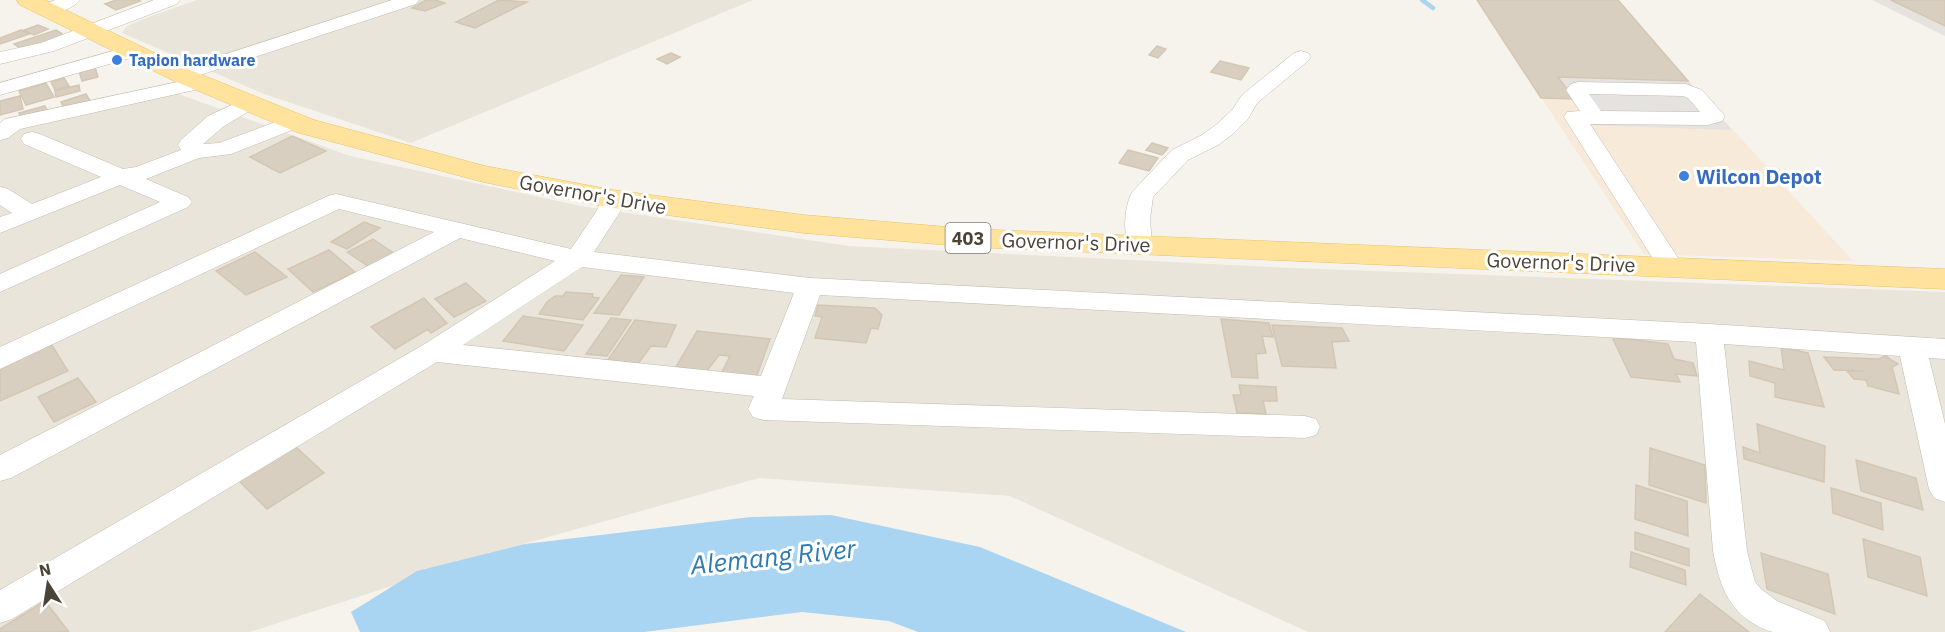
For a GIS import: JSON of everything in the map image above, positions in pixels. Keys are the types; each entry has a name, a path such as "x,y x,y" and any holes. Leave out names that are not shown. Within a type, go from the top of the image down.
{"main road":[{"name":"Governor's Drive","path":"49,3 87,28 191,79 294,121 403,154 483,174 613,199 804,224 972,238 1945,279"}],"street":[{"path":"0,58 26,53 87,28 170,0"},
{"path":"0,134 13,124 191,79 410,0"},
{"path":"0,89 134,51"},
{"path":"1140,245 1138,219 1141,196 1180,155 1210,140 1225,129 1240,114 1249,99 1301,57"},
{"path":"1594,116 1575,90 1578,88 1686,90 1695,94 1714,116 1708,119 1575,117 1671,267"},
{"path":"0,226 120,177 142,173 192,149 216,121 249,103"},
{"path":"192,149 223,149 294,121"},
{"path":"0,284 180,202 32,139"},
{"path":"0,194 30,214"},
{"path":"0,608 433,352 578,258 608,212 613,199"},
{"path":"0,359 336,201 578,258 810,286 1709,333 1945,349"},
{"path":"0,469 458,229"},
{"path":"810,286 763,409 1305,427"},
{"path":"1709,333 1730,551 1735,573 1743,593 1759,608 1812,632"},
{"path":"1911,347 1945,489"},
{"path":"433,352 771,387"}],"shaded area":[{"path":"197,0 753,0 411,143 264,94 122,33 127,26"},
{"name":"Wilcon Depot","path":"1477,0 1618,0 1688,81 1853,261 1644,254"},
{"path":"1872,0 1945,0 1945,36"},
{"path":"1559,77 1688,81 1732,130 1583,125 1588,118"},
{"path":"165,89 350,156 581,206 849,246 1291,268 1945,292 1945,632 1308,632 1010,496 759,478 505,549 250,632 0,632 0,123"}],"water":[{"name":"Alemang River","path":"831,515 980,547 1186,632 918,632 889,621 802,612 644,632 360,632 351,612 417,571 525,544 751,517"}],"building":[{"path":"116,0 140,1 116,10 105,4"},
{"path":"426,0 445,3 425,11 412,8"},
{"path":"499,0 527,2 475,28 456,22"},
{"path":"1477,0 1618,0 1688,81 1558,77 1574,99 1541,98"},
{"path":"1891,0 1945,0 1945,26"},
{"path":"38,25 48,29 34,35 24,30"},
{"path":"21,30 29,34 0,44 0,38"},
{"path":"56,30 67,37 26,52 14,44"},
{"path":"1157,46 1166,49 1158,58 1149,55"},
{"path":"671,53 680,57 667,64 657,59"},
{"path":"196,58 208,62 194,68 183,64"},
{"path":"1220,61 1249,68 1241,80 1211,72"},
{"path":"95,67 98,77 82,81 79,71"},
{"path":"64,78 69,86 55,90 51,82"},
{"path":"46,83 54,97 26,105 19,91"},
{"path":"79,85 80,91 56,97 55,91"},
{"path":"86,94 91,102 65,110 61,102"},
{"path":"20,96 23,109 0,115 0,101"},
{"path":"45,106 48,112 22,120 19,113"},
{"path":"292,136 326,151 280,173 250,157"},
{"path":"1152,143 1168,148 1162,155 1146,150"},
{"path":"1128,150 1158,158 1149,171 1119,163"},
{"path":"364,222 380,228 347,249 331,242"},
{"path":"373,239 395,254 369,267 347,252"},
{"path":"329,250 355,272 313,292 288,269"},
{"path":"255,252 287,277 246,295 216,271"},
{"path":"621,275 644,277 619,315 594,313"},
{"path":"466,283 486,301 454,317 435,299"},
{"path":"566,292 593,294 592,297 599,298 583,320 539,314 547,302 555,296 563,296"},
{"path":"424,298 447,323 431,333 428,329 395,349 371,327"},
{"path":"818,305 875,308 882,315 878,329 871,328 866,343 815,338 822,317 815,316"},
{"path":"523,316 583,325 564,351 503,341"},
{"path":"611,318 631,320 607,356 586,354"},
{"path":"1221,319 1269,323 1273,337 1262,336 1266,353 1256,354 1258,378 1232,377"},
{"path":"635,320 676,325 666,347 651,346 638,364 608,360"},
{"path":"1272,325 1342,328 1349,341 1332,342 1336,368 1282,366"},
{"path":"697,331 770,339 756,378 721,374 730,356 719,355 707,371 676,367"},
{"path":"1612,337 1668,344 1674,359 1693,363 1697,376 1676,374 1680,382 1631,377"},
{"path":"51,344 68,371 0,401 0,366"},
{"path":"1781,347 1808,353 1824,407 1775,397 1775,383 1750,376 1749,361 1784,370"},
{"path":"1885,356 1898,364 1892,367 1899,394 1868,386 1866,380 1854,379 1847,371 1864,371 1834,370 1824,357 1879,359"},
{"path":"78,378 96,402 54,422 38,397"},
{"path":"1239,385 1276,387 1277,401 1263,401 1266,414 1237,413 1233,395 1241,395"},
{"path":"1757,424 1825,446 1824,482 1744,459 1743,447 1760,453"},
{"path":"296,447 324,473 267,509 239,481"},
{"path":"1650,448 1705,465 1706,503 1649,485"},
{"path":"1856,460 1916,478 1923,510 1861,491"},
{"path":"1636,485 1687,501 1688,536 1635,519"},
{"path":"1831,488 1881,503 1883,530 1833,513"},
{"path":"1635,532 1689,549 1689,566 1635,549"},
{"path":"1863,539 1920,557 1927,596 1868,577"},
{"path":"1631,552 1685,570 1686,585 1630,567"},
{"path":"1761,553 1828,574 1835,614 1767,589"},
{"path":"1700,594 1749,632 1665,632"},
{"path":"45,601 69,632 0,632 0,629"}],"waterway":[{"path":"1422,0 1433,8"}],"place":[{"name":"Tapion hardware","path":"117,60"},
{"name":"Wilcon Depot","path":"1684,176"}]}
